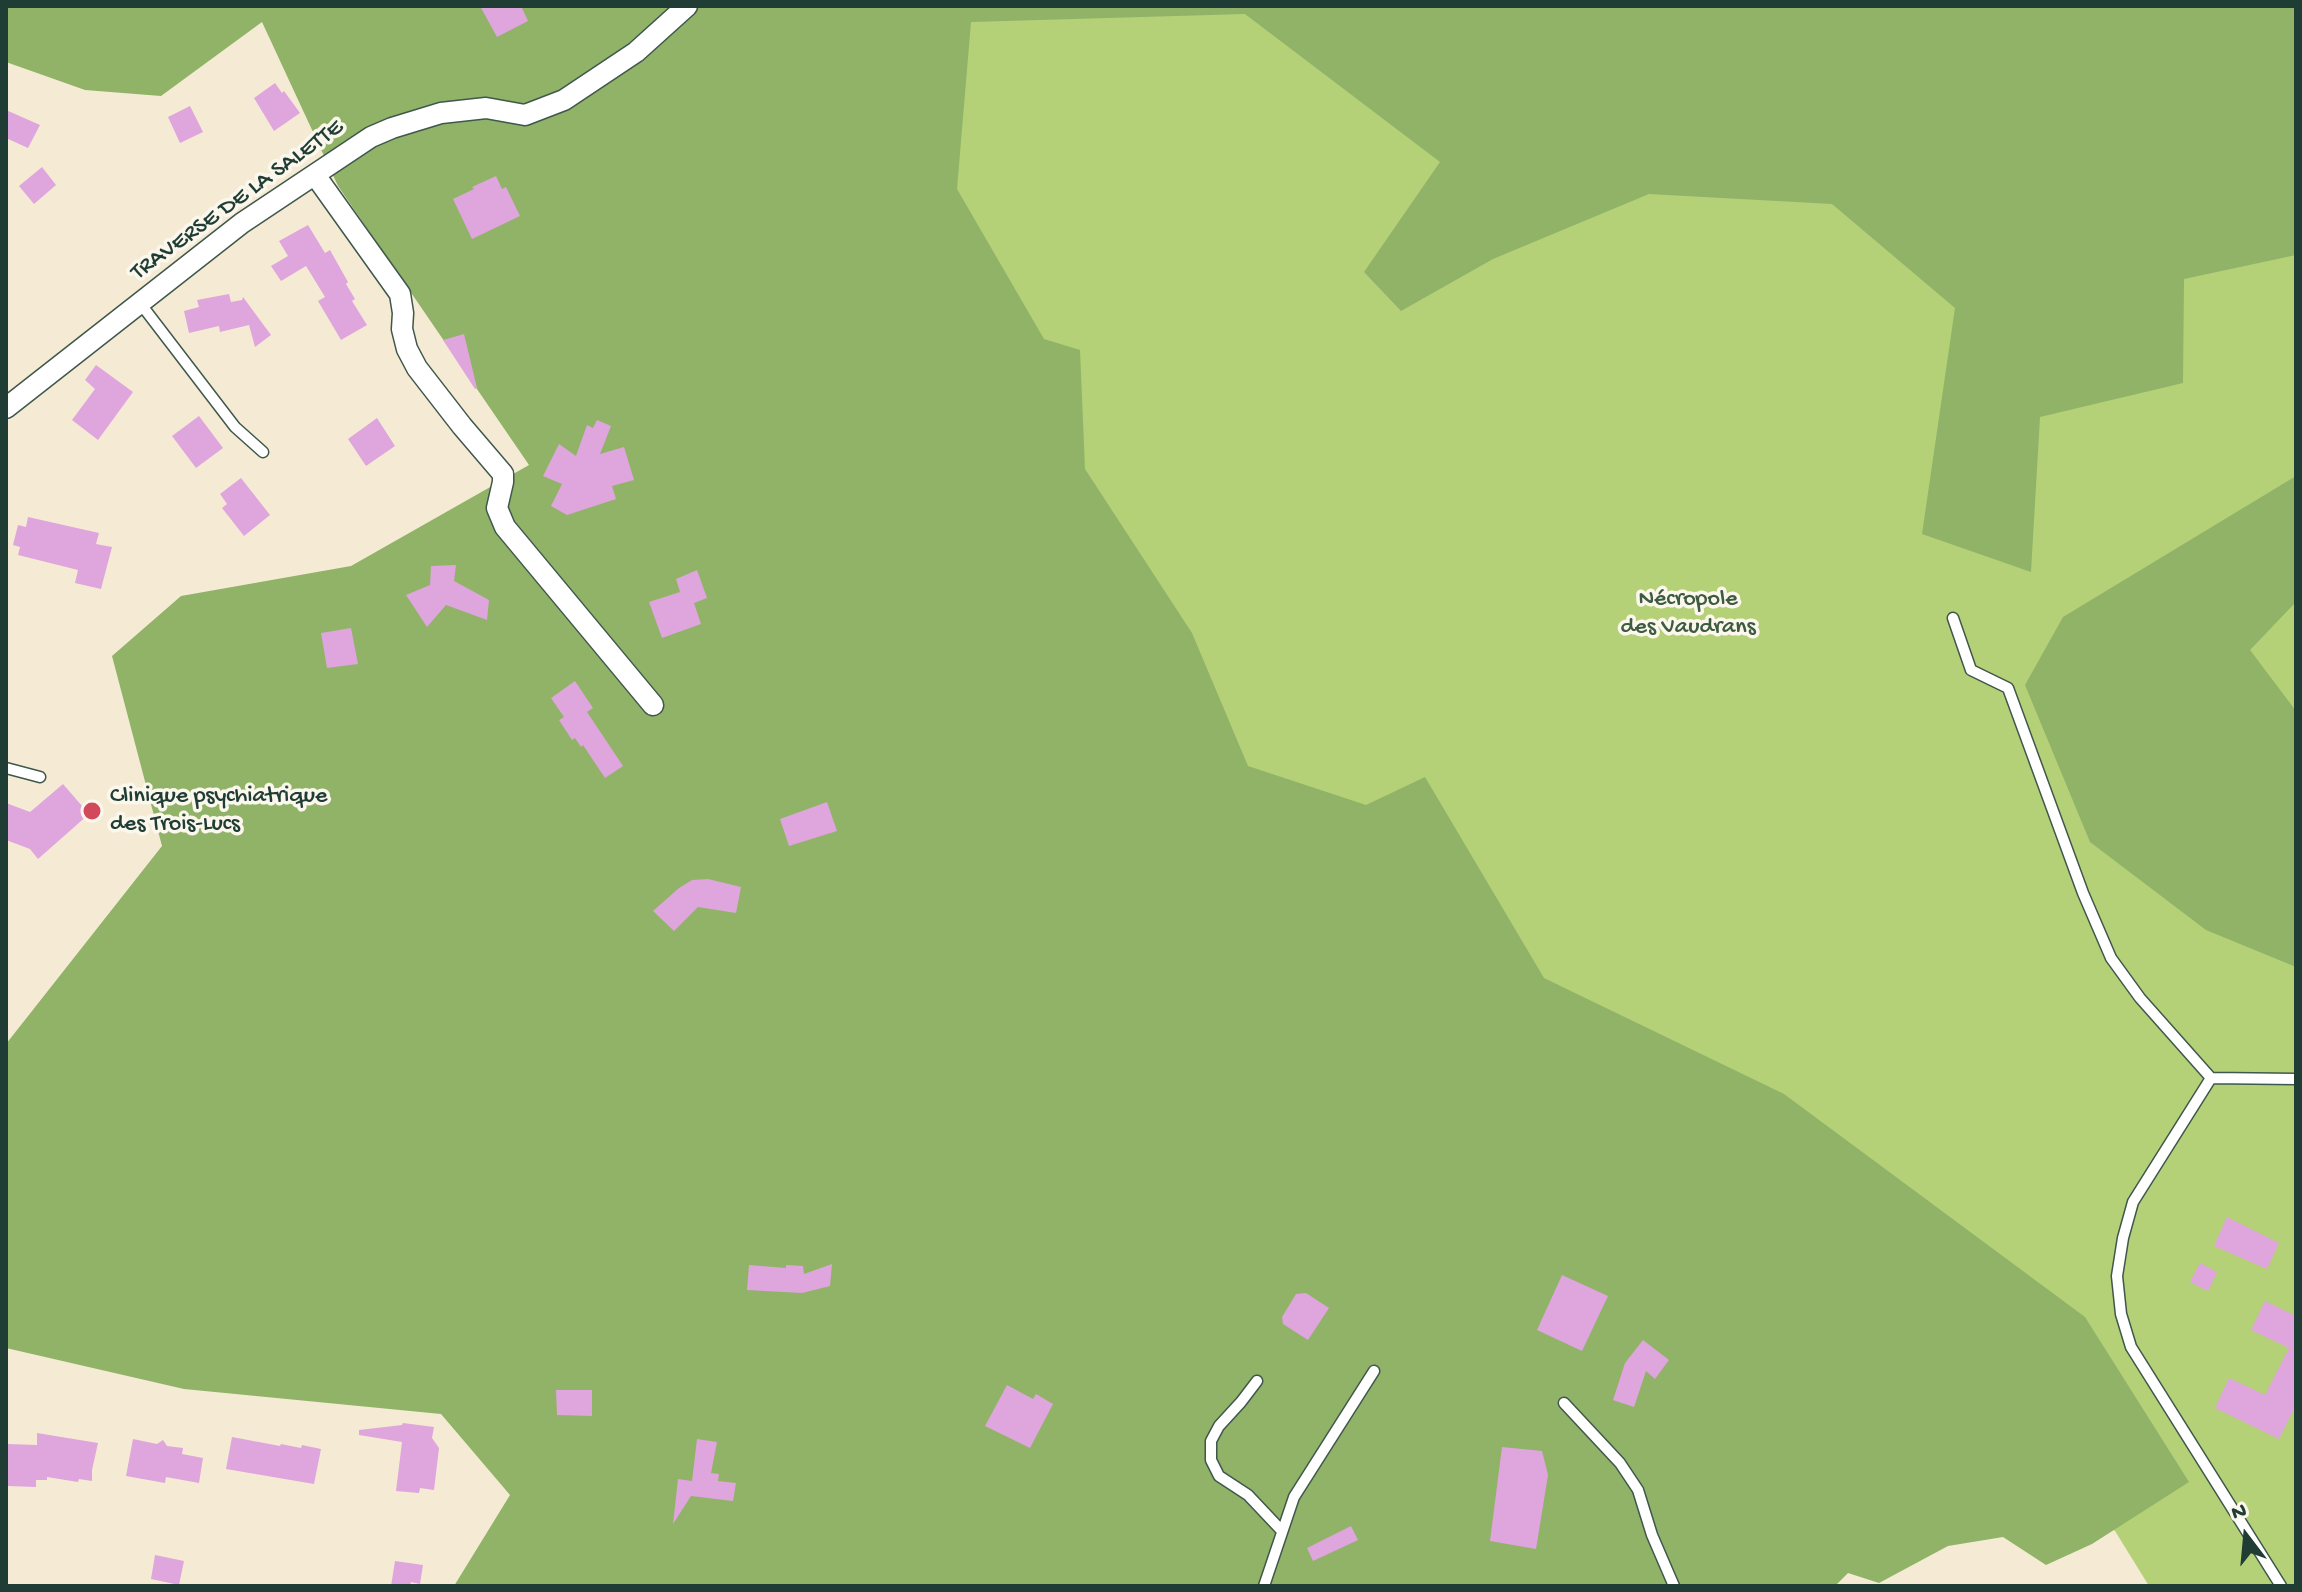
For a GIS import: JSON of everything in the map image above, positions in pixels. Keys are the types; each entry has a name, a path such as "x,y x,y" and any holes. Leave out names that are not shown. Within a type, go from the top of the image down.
{"street":[{"name":"TRAVERSE DE LA SALETTE","path":"6,408 242,223 371,137 441,113 486,108 525,115 564,100 636,52 687,6"},
{"path":"315,175 400,294 402,329 407,349 417,368 503,474 497,508 505,527 653,705"}],"lane":[{"path":"140,303 235,427 263,452"},
{"path":"1953,618 1971,670 2008,688 2078,880 2111,958 2140,998 2211,1078 2296,1079"},
{"path":"6,768 40,777"},
{"path":"2211,1078 2133,1202 2117,1276 2121,1314 2131,1347 2281,1586"},
{"path":"1264,1586 1294,1497 1374,1371"},
{"path":"1257,1381 1219,1426 1211,1441 1211,1460 1219,1476 1248,1495 1282,1531"},
{"path":"1564,1403 1620,1463 1638,1490 1652,1535 1674,1586"}],"green space":[{"path":"6,6 2296,6 2296,255 2184,279 2183,383 2040,417 2031,572 1922,534 1955,308 1832,204 1649,194 1493,259 1401,311 1364,272 1440,162 1245,14 971,22 957,189 1044,339 1080,350 1085,469 1192,633 1248,766 1366,805 1425,777 1544,978 1784,1094 2085,1317 2189,1482 2092,1544 2046,1565 2003,1537 1948,1546 1879,1583 1848,1573 1835,1586 454,1586 510,1495 441,1414 184,1389 6,1348 6,1044 162,846 112,656 181,596 351,566 529,465 338,186 262,22 161,96 85,90 6,62"},
{"name":"Nécropole des Vaudrans","path":"700,6 2296,6 2296,1586 2149,1586 2115,1531 1745,1255 1676,1342 676,27"},
{"path":"2296,476 2296,602 2250,650 2296,711 2296,967 2206,930 2090,842 2025,685 2063,617"}],"building":[{"path":"480,6 521,6 528,21 497,37"},
{"path":"275,83 300,113 274,131 254,98"},
{"path":"190,106 203,132 180,143 168,117"},
{"path":"6,110 40,125 28,148 6,138"},
{"path":"42,167 56,185 34,204 19,186"},
{"path":"496,176 502,189 506,187 520,216 472,239 453,199"},
{"path":"308,225 325,253 330,250 348,282 346,284 355,299 352,301 367,325 341,340 318,301 325,297 306,266 281,281 271,266 288,256 279,241"},
{"path":"229,294 231,302 243,297 271,335 255,347 249,325 220,332 219,326 189,333 184,311 199,307 197,300"},
{"path":"464,334 477,388 475,389 443,340"},
{"path":"96,365 133,392 98,440 72,420 95,389 85,380"},
{"path":"199,416 223,448 196,468 172,436"},
{"path":"377,418 395,446 366,466 348,439"},
{"path":"597,420 611,426 600,454 624,447 634,480 612,486 616,499 567,515 551,506 562,484 543,476 559,444 576,456 587,425 593,428"},
{"path":"241,478 270,515 244,536 222,508 227,504 220,494"},
{"path":"28,517 99,533 96,544 112,547 101,589 75,583 78,570 18,555 20,547 13,545 18,525 26,527"},
{"path":"456,565 454,581 489,600 487,620 446,605 427,627 406,595 430,585 431,566"},
{"path":"697,570 707,598 694,603 701,624 662,638 649,602 680,592 676,579"},
{"path":"351,628 358,664 327,668 321,633"},
{"path":"575,681 593,708 587,712 623,766 605,778 583,745 581,747 575,738 572,740 559,720 564,717 551,698"},
{"path":"63,784 89,814 38,859 30,849 6,840 6,803 30,812"},
{"path":"827,802 837,831 789,846 780,819"},
{"path":"708,879 741,887 736,913 698,907 674,931 653,911 692,880"},
{"path":"2227,1217 2279,1243 2267,1269 2214,1246"},
{"path":"2200,1263 2217,1272 2208,1291 2190,1282"},
{"path":"832,1264 830,1286 802,1293 747,1290 749,1265 803,1266 804,1274"},
{"path":"1562,1275 1608,1296 1582,1351 1537,1330"},
{"path":"1306,1293 1329,1308 1308,1340 1283,1324 1282,1317 1296,1294"},
{"path":"2265,1301 2296,1316 2296,1405 2279,1439 2215,1408 2229,1378 2265,1395 2289,1348 2251,1330"},
{"path":"1643,1340 1669,1360 1655,1379 1646,1371 1634,1407 1613,1400 1625,1363"},
{"path":"1007,1385 1033,1399 1036,1394 1053,1404 1030,1448 985,1426"},
{"path":"556,1390 592,1390 592,1416 557,1415"},
{"path":"403,1423 434,1427 432,1438 439,1448 434,1490 420,1488 419,1493 396,1491 402,1442 359,1435 359,1430"},
{"path":"37,1433 98,1443 92,1481 47,1477 47,1480 36,1480 36,1487 7,1486 8,1444 37,1445"},
{"path":"232,1437 280,1446 301,1448 302,1445 321,1449 314,1484 226,1469"},
{"path":"133,1439 157,1444 163,1440 167,1446 183,1448 182,1454 203,1458 199,1483 166,1477 165,1483 126,1476"},
{"path":"697,1439 717,1442 711,1473 719,1474 718,1481 736,1483 733,1501 691,1496 673,1524 678,1479 692,1481"},
{"path":"1502,1447 1542,1451 1548,1475 1536,1549 1490,1541"},
{"path":"1351,1526 1358,1540 1313,1561 1307,1548"},
{"path":"155,1555 184,1561 179,1585 151,1579"},
{"path":"395,1561 423,1565 420,1584 411,1582 410,1586 391,1586"}],"place":[{"name":"Clinique psychiatrique des Trois-Lucs","path":"92,811"}]}
